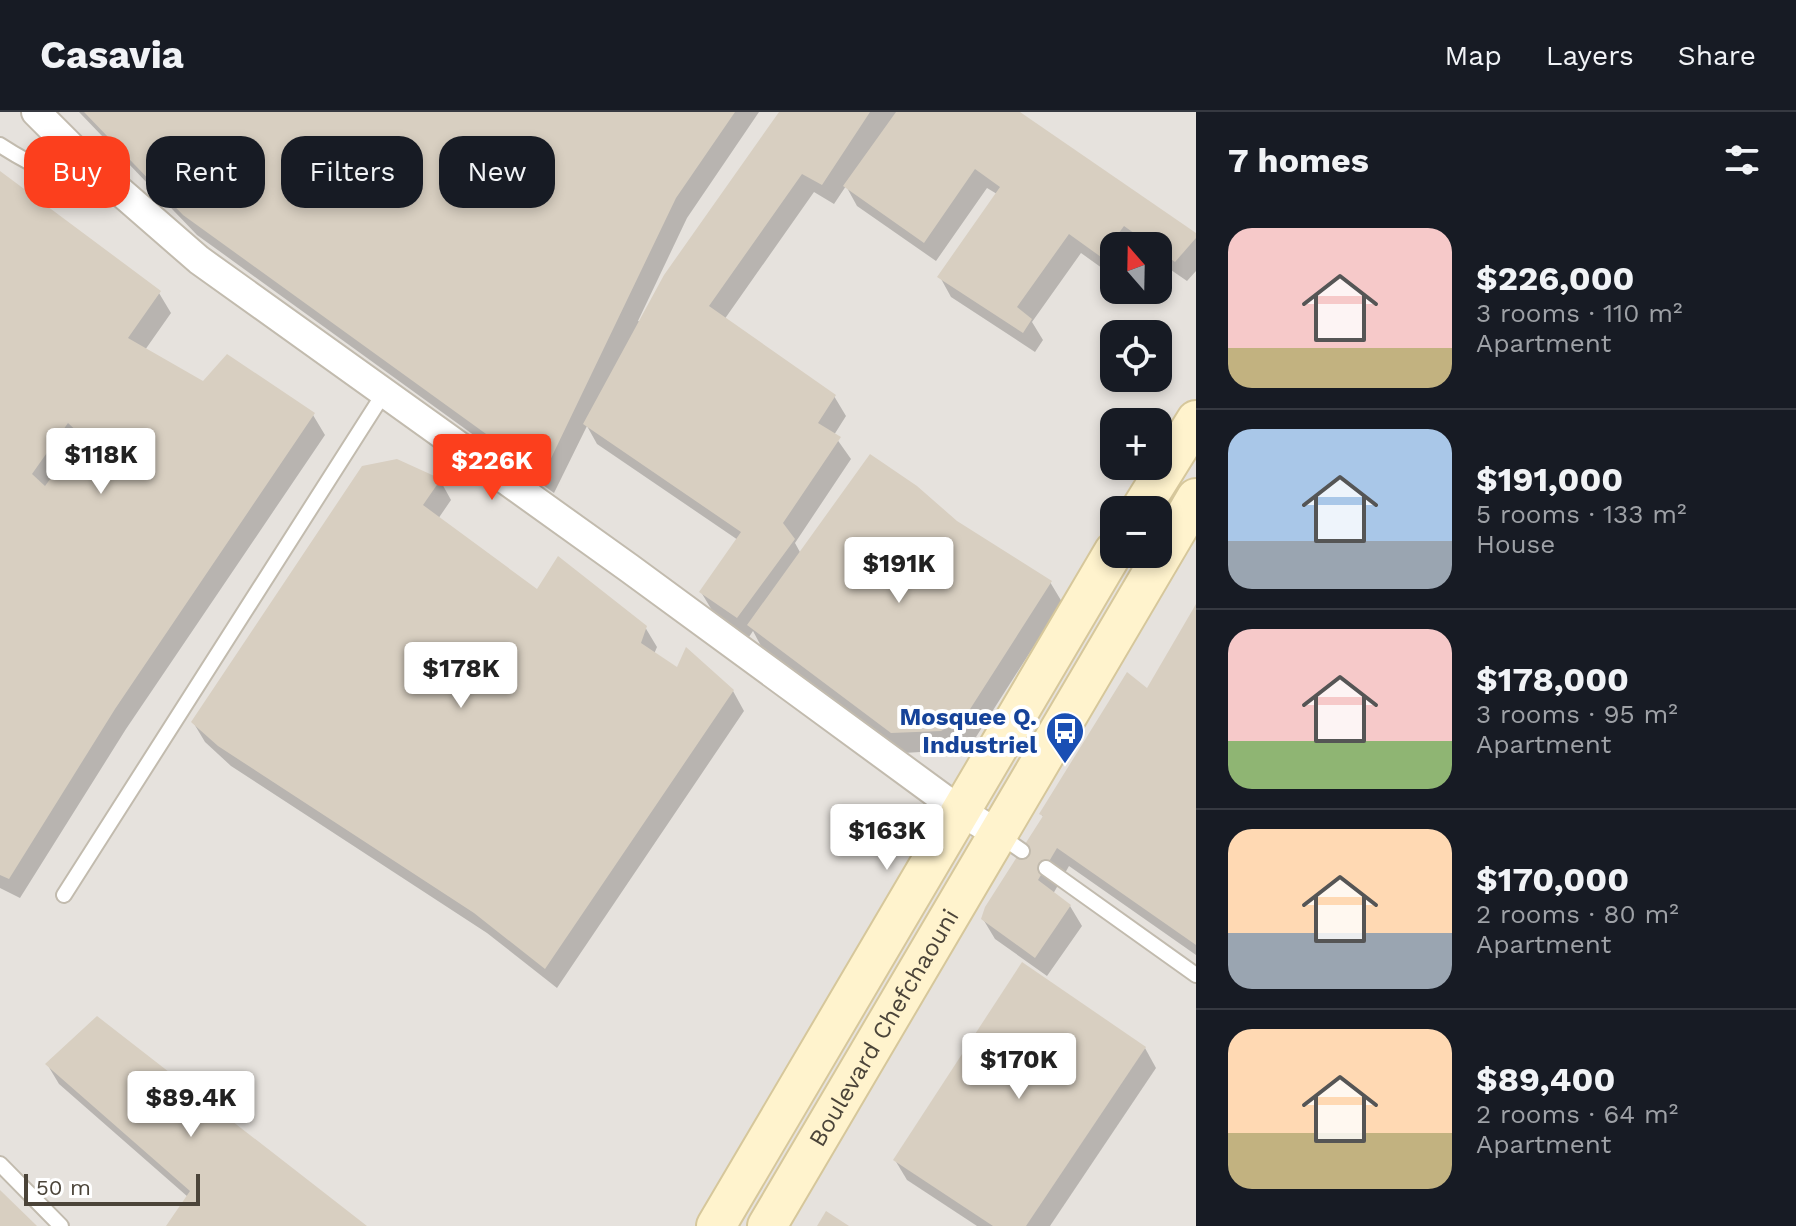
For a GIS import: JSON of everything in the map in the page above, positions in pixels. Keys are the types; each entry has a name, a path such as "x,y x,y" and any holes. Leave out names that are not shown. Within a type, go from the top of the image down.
{"street":[{"path":"36,112 62,136"},
{"path":"130,200 199,260 959,810 1009,842"},
{"path":"1149,496 1196,420"},
{"name":"Boulevard Chefchaouni","path":"767,1226 1009,842 1196,498"},
{"name":"Boulevard Chefchaouni","path":"716,1226 1104,568"}],"lane":[{"path":"0,145 24,161"},
{"path":"64,895 384,393"},
{"path":"1046,868 1196,975"},
{"path":"0,1164 61,1226"}],"shaded area":[{"path":"0,112 1196,112 1196,1226 0,1226"}],"building":[{"path":"84,112 735,112 676,198 543,475 176,208 265,208 265,136 146,136 146,177 130,160 130,136 107,136"},
{"path":"779,112 870,112 822,185 802,174 709,306 836,395 818,423 841,437 783,523 795,539 737,618 699,592 741,532 583,424 664,275"},
{"path":"896,112 1020,112 1196,233 1196,238 1175,262 1172,260 1172,232 1132,232 1124,226 1120,232 1100,232 1100,256 1069,234 1017,307 1032,319 1023,333 937,277 1000,187 975,169 924,243 843,186"},
{"path":"0,171 24,189 24,208 50,208 161,291 128,338 203,381 227,354 315,413 115,709 9,879 0,875","holes":["68,423 82,436 45,486 32,474"]},
{"path":"870,454 917,486 957,521 1052,581 965,717 941,731 891,733 747,625"},
{"path":"397,459 441,479 423,505 537,589 558,556 647,626 641,643 677,667 686,647 734,690 545,969 474,913 218,746 191,722 362,466"},
{"path":"1196,604 1196,945 1057,848 1038,880 1071,905 1035,958 981,919 985,907 1043,816 1039,814 1127,672 1147,688"},
{"path":"1022,962 1146,1047 1026,1226 993,1226 893,1160"},
{"path":"97,1016 367,1226 166,1226 190,1191 45,1064"},
{"path":"0,1190 37,1226 0,1226"},
{"path":"826,1211 849,1226 817,1226"}],"place":[{"name":"Mosquee Q. Industriel","path":"1065,765"}]}
